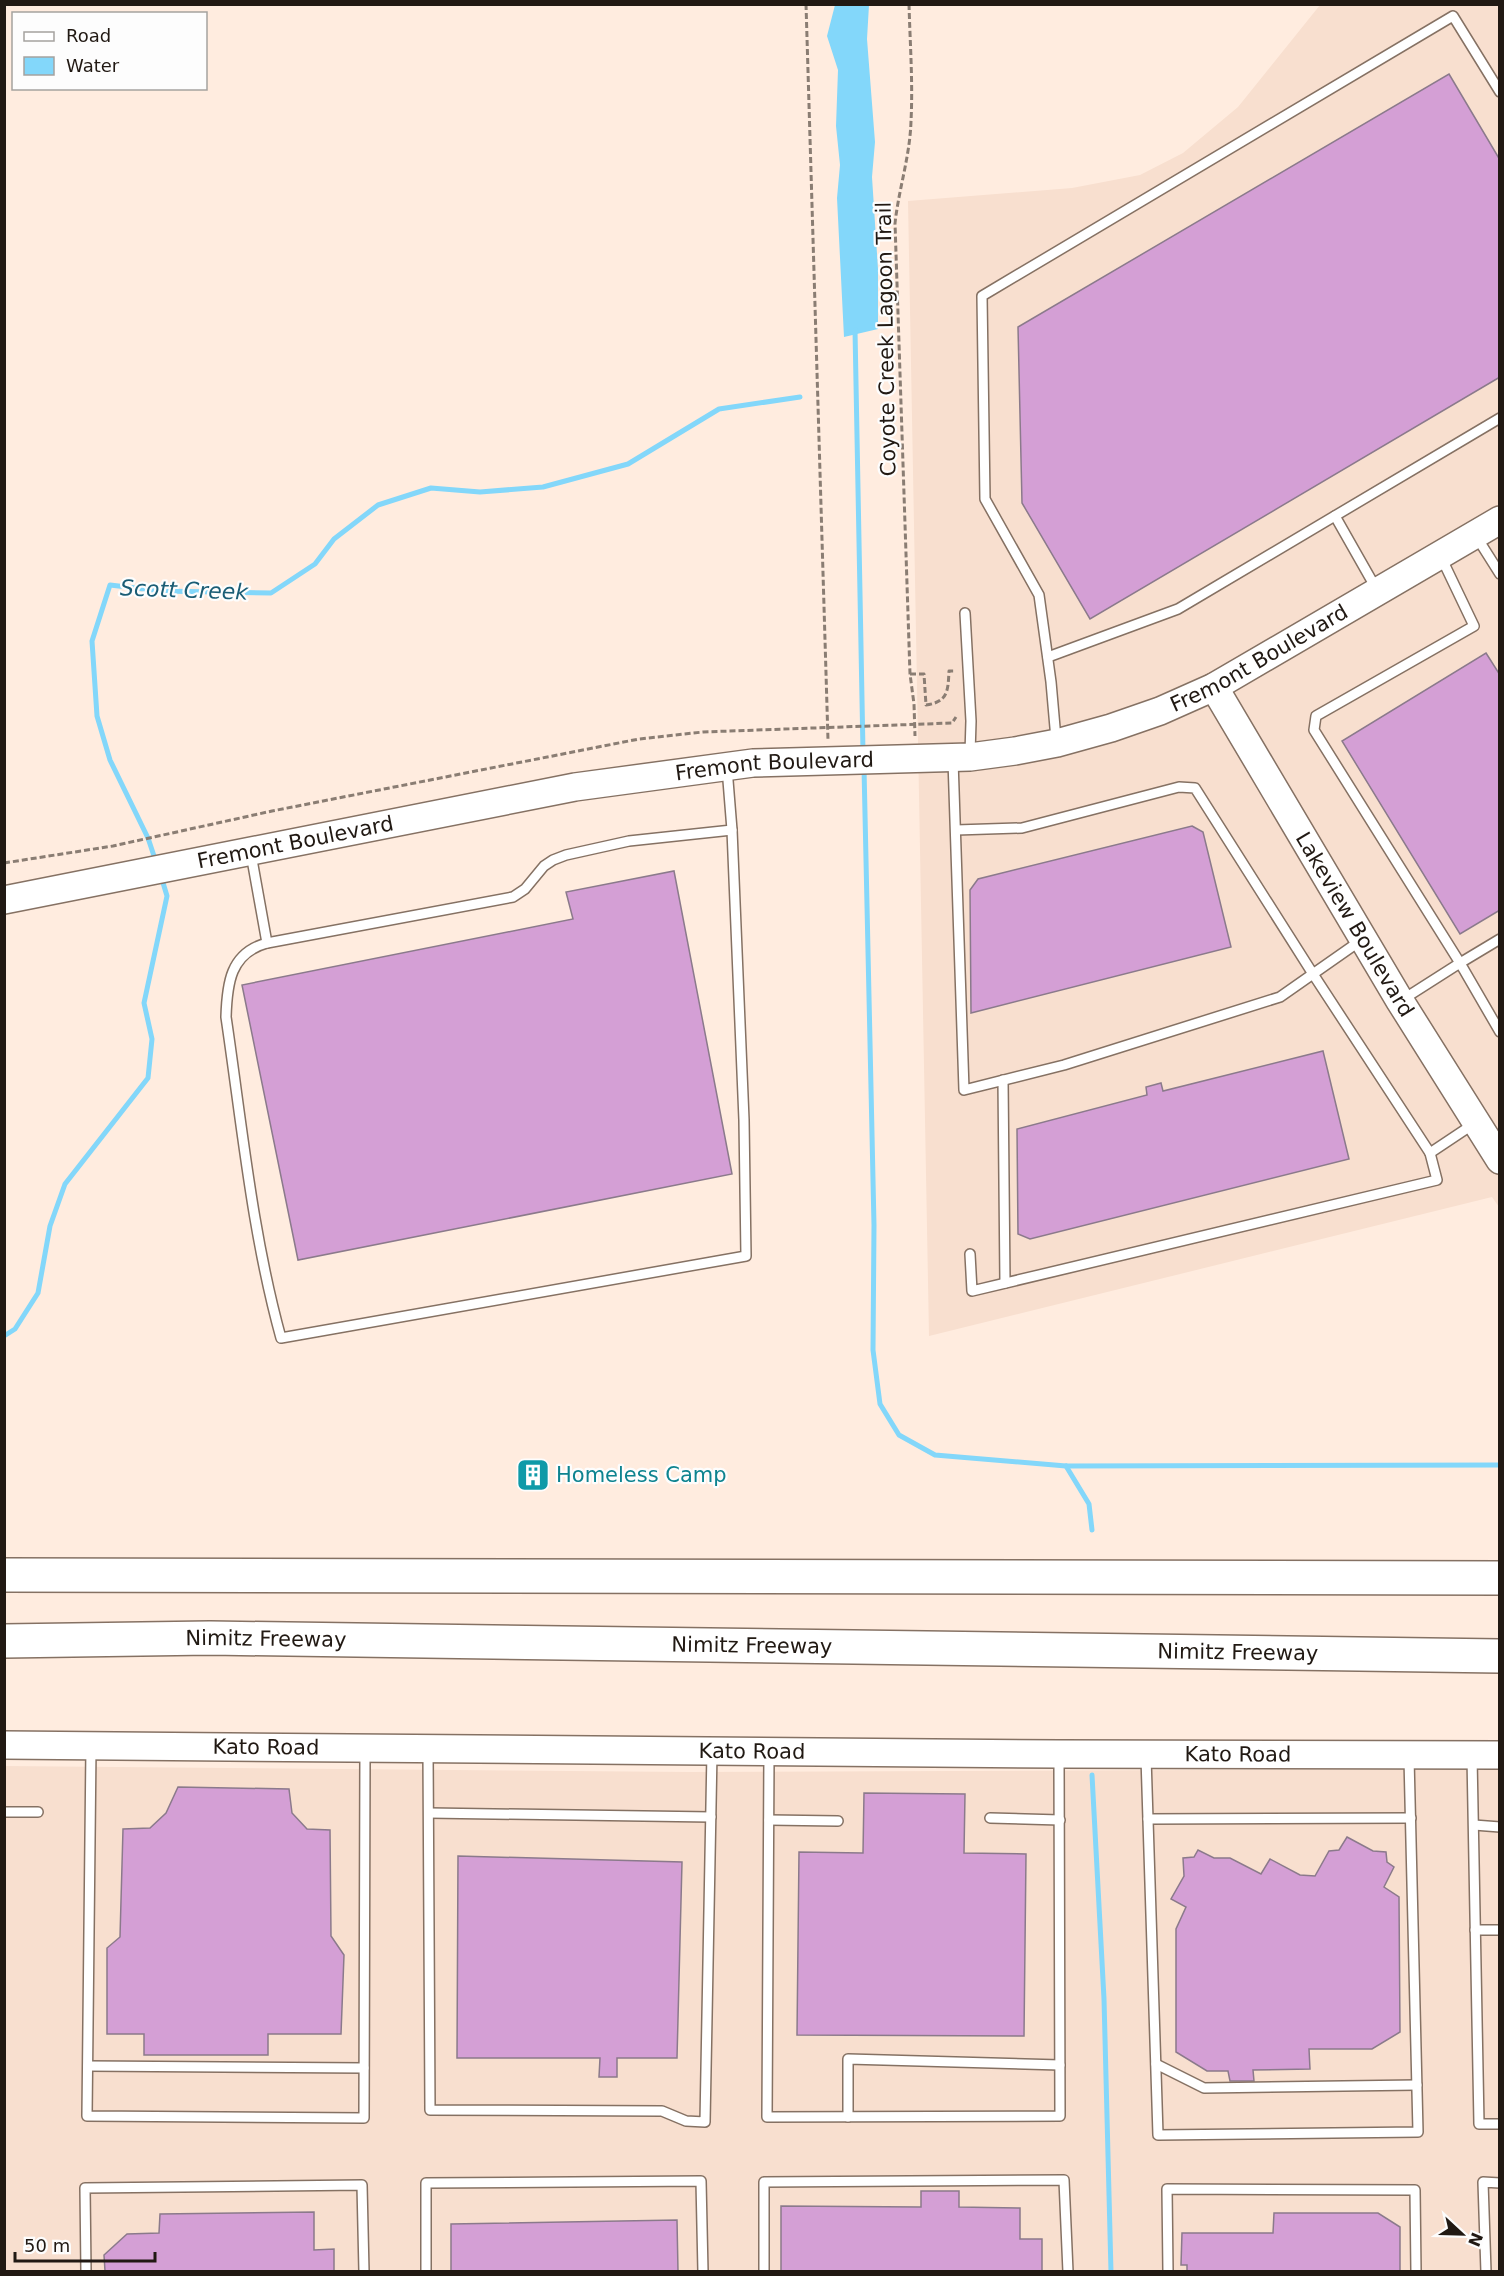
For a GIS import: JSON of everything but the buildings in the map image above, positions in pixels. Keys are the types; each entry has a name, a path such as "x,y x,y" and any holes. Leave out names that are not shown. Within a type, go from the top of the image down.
{"highway":[{"path":"4,1575 1500,1578"},
{"name":"Nimitz Freeway","path":"4,1641 210,1638 1500,1656"}],"street":[{"name":"Fremont Boulevard","path":"4,900 575,787 753,763 942,758 1015,751 1057,743 1150,715 1214,687 1500,520"},
{"name":"Lakeview Boulevard","path":"1214,687 1400,1001 1498,1156"},
{"name":"Kato Road","path":"4,1745 1146,1755 1500,1755"}],"lane":[{"path":"1057,743 1039,595 985,500 982,296 1453,16 1500,92"},
{"path":"1048,657 1179,609 1500,418"},
{"path":"1335,516 1378,592"},
{"path":"1475,534 1500,574"},
{"path":"1440,555 1474,626 1316,716 1314,730 1460,963 1500,1032"},
{"path":"965,613 971,721 942,758 956,830 964,1090 1064,1065 1280,997 1363,939"},
{"path":"727,766 732,830 744,1120 746,1256 281,1338 267,1288 253,1217 226,1017 226,989 234,968 246,953 267,943 513,897 525,889 544,866 566,855 629,841 732,830"},
{"path":"956,830 1022,828 1179,787 1195,788 1430,1153 1437,1180 972,1291 970,1254"},
{"path":"251,851 267,943"},
{"path":"1400,1001 1500,939"},
{"path":"1003,1080 1005,1283"},
{"path":"1430,1153 1475,1122"},
{"path":"91,1745 87,2116 364,2118 366,1748"},
{"path":"428,1748 430,2110 662,2111 686,2121 705,2122 712,1751"},
{"path":"769,1752 767,2117 1060,2116 1059,1754"},
{"path":"1146,1755 1158,2136 1418,2132 1409,1755"},
{"path":"1472,1755 1479,2124 1500,2124"},
{"path":"4,1812 38,1812"},
{"path":"429,1813 711,1817"},
{"path":"990,1818 1060,1821"},
{"path":"1148,1819 1411,1818"},
{"path":"769,1820 838,1821"},
{"path":"1474,1825 1500,1827"},
{"path":"1475,1930 1500,1930"},
{"path":"848,2117 848,2059 1060,2065"},
{"path":"1156,2064 1204,2088 1417,2085"},
{"path":"87,2066 364,2068"},
{"path":"764,2271 764,2182 1064,2180 1068,2271"},
{"path":"426,2271 426,2183 701,2181 703,2271"},
{"path":"1486,2271 1483,2182 1500,2182"},
{"path":"86,2271 86,2188 362,2185 364,2271"},
{"path":"1168,2271 1167,2189 1415,2190 1416,2271"}],"path":[{"path":"806,4 828,762"},
{"name":"Coyote Creek Lagoon Trail","path":"909,4 911,121 908,153 898,192 895,223 910,674 914,725 942,758"},
{"path":"910,674 924,674 926,705 944,698 948,690 949,671 957,671"},
{"path":"4,862 113,846 272,811 639,739 703,732 952,723 957,716"}],"shaded area":[{"path":"1320,5 1499,5 1499,1207 1492,1197 929,1336 908,201 1072,188 1140,175 1183,153 1238,107"},
{"path":"5,1766 689,1772 1499,1769 1499,2271 5,2272"}],"water":[{"path":"835,5 869,5 867,39 875,142 872,177 878,269 878,329 844,337 837,198 840,165 836,126 838,70 827,36"}],"waterway":[{"path":"855,330 863,752"},
{"name":"Scott Creek","path":"156,862 148,838 110,760 97,716 92,641 110,585 161,591 271,593 315,564 334,539 378,505 431,488 480,492 543,487 628,464 719,409 800,397"},
{"path":"864,768 874,1225 873,1350 880,1404 899,1435 935,1455 1066,1466 1500,1465"},
{"name":"Scott Creek","path":"4,1336 15,1329 38,1293 50,1226 65,1184 148,1078 152,1039 144,1003 167,896 161,876"},
{"path":"1066,1466 1089,1504 1092,1530"},
{"path":"1092,1775 1104,1999 1111,2272"}],"place":[{"name":"Homeless Camp","path":"533,1475"}]}
